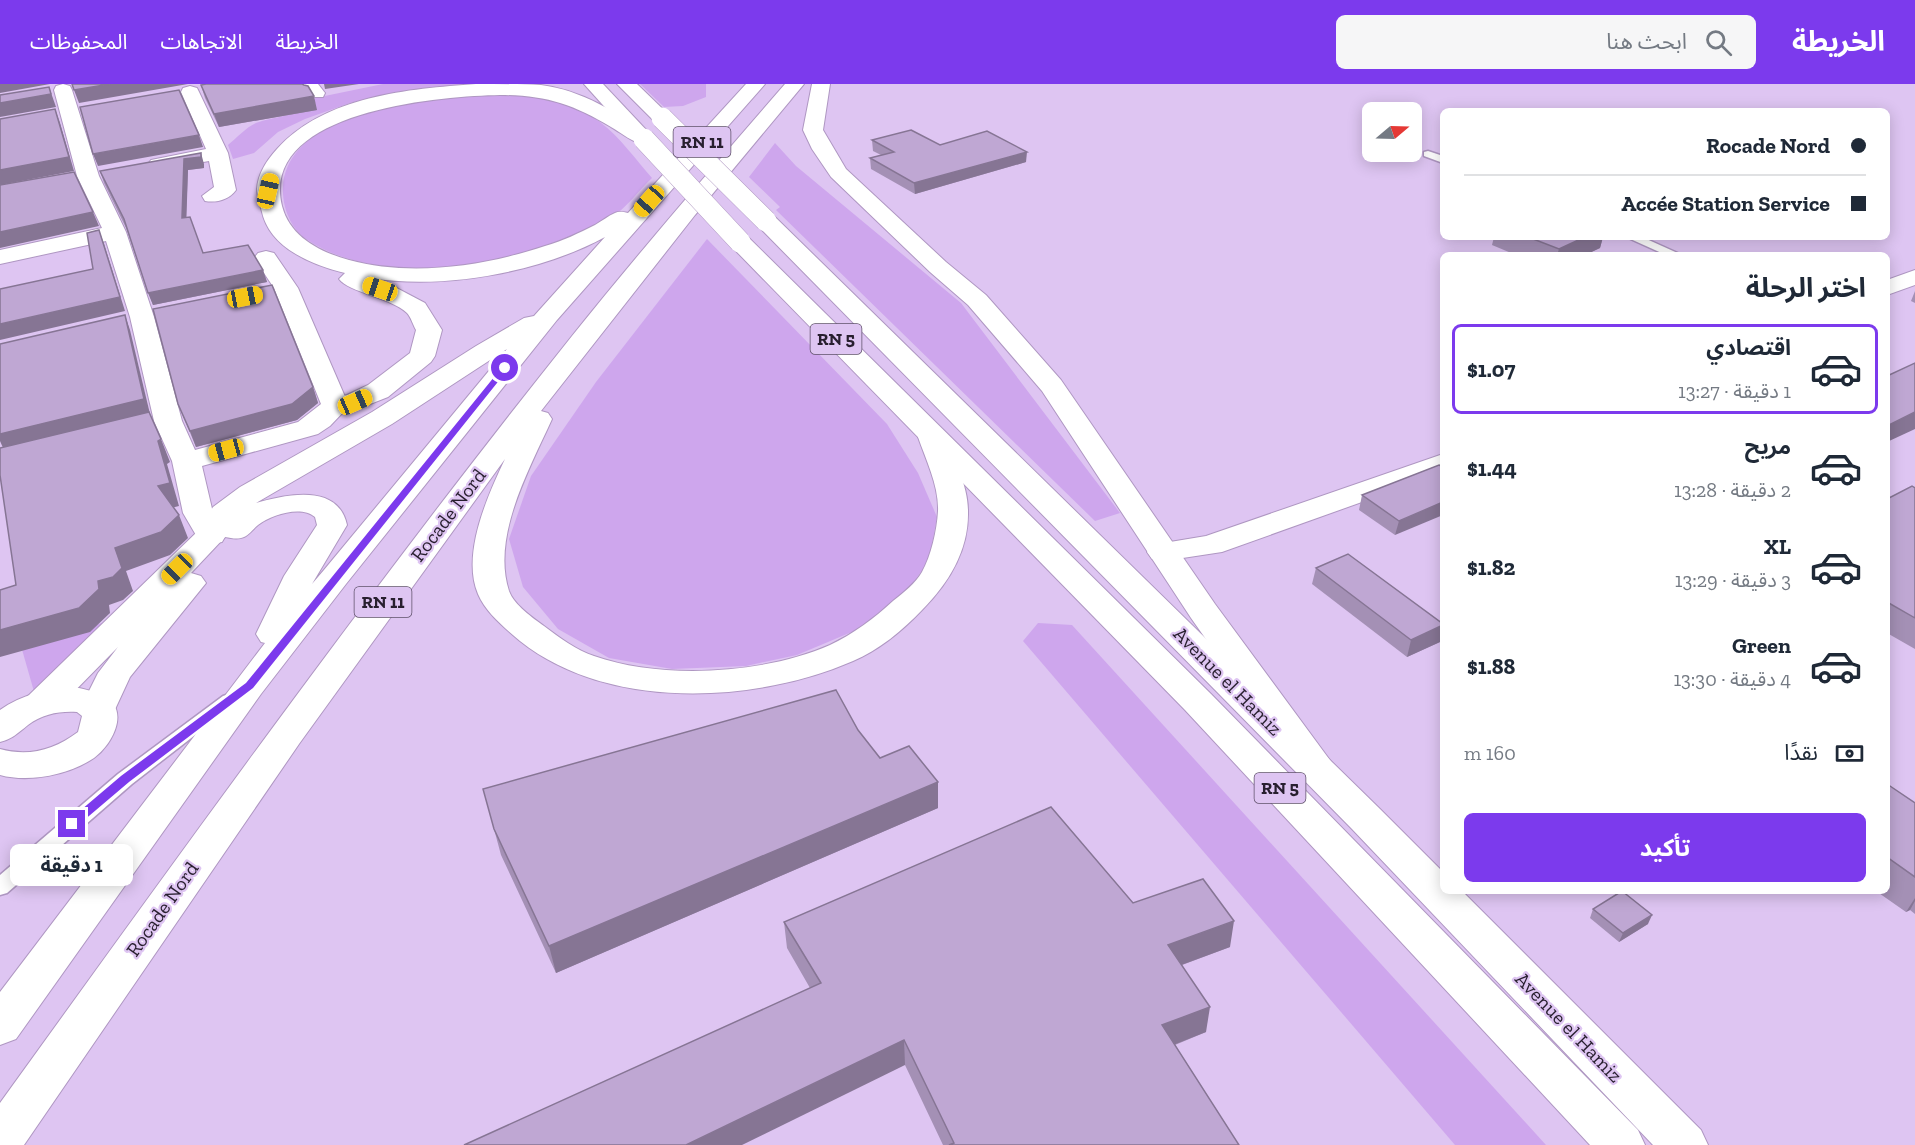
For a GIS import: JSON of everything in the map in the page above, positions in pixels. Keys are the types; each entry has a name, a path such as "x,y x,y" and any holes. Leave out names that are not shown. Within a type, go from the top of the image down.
{"main road":[{"name":"RN 5","path":"593,84 740,242 1198,702 1621,1145"},
{"name":"Avenue el Hamiz","path":"626,84 1319,771 1684,1145"},
{"name":"RN 11","path":"0,1026 249,686 335,577 548,315 756,84"},
{"name":"Rocade Nord","path":"0,1141 257,774 391,590 560,368 743,143 795,84"},
{"path":"821,84 813,130 838,173 938,267 977,300 1052,386 1203,611 1319,771"},
{"path":"644,139 591,105 571,97 541,91 495,87 442,89 385,100 344,112 311,128 286,148 272,170 268,191 272,213 283,235 308,253 325,260 369,271 399,273 468,271 546,253 597,234 649,201"},
{"path":"168,96 211,89"},
{"path":"190,92 218,153 225,190 213,196"},
{"path":"66,101 89,176 115,232 142,318 157,424 186,461 198,513 211,535"},
{"path":"135,168 218,153"},
{"path":"0,257 115,232"},
{"path":"266,258 275,291 334,406"},
{"path":"186,461 308,428 334,406 355,402 378,391 422,356 429,330 416,308 380,289 348,278 325,260"},
{"path":"1890,287 1915,277"},
{"path":"0,730 12,719 41,704 211,535 224,513 250,494 382,418 494,345 548,315"},
{"path":"560,368 499,505 487,561 493,594 523,626 551,649 588,666 626,676 670,682 745,680 808,664 842,652 896,618 936,576 945,551 954,508 932,437"},
{"path":"1163,552 1211,545 1440,465"},
{"path":"98,709 105,690 126,659 238,526 247,518 271,507 299,503 321,507 329,512 332,525 300,576 249,686"},
{"path":"3,768 41,766 60,760 90,741 98,729 101,718 98,709 89,703 75,700 41,704"}],"lane":[{"path":"1428,154 1440,159"},
{"path":"1639,240 1669,252"},
{"path":"0,887 125,779 249,686"},
{"path":"0,898 37,854"}],"shaded area":[{"path":"383,84 466,84 402,91 350,103 305,119 278,132 254,153 233,159 228,145 255,124 297,112 315,98"},
{"path":"640,84 706,84 706,97 683,106 664,107"},
{"path":"512,92 558,101 590,115 628,149 652,178 616,214 578,235 541,249 501,260 459,266 417,268 376,265 339,256 306,239 291,223 283,194 288,167 298,151 331,125 373,109 412,99"},
{"path":"775,143 796,166 961,303 1120,513 1095,521 776,210 780,207 749,177"},
{"path":"707,239 887,424 918,473 937,517 929,561 902,598 866,626 797,655 746,666 672,669 609,658 558,629 523,587 509,539 531,476 596,382"},
{"path":"116,619 35,695 21,646"},
{"path":"1038,623 1072,625 1546,1145 1455,1145 1023,641"}],"building":[{"path":"72,84 110,84 74,90"},
{"path":"302,84 308,86 314,96 214,114 201,85"},
{"path":"49,87 51,94 0,103 0,95"},
{"path":"179,90 199,135 93,154 80,107"},
{"path":"55,109 69,157 0,170 0,119"},
{"path":"911,130 940,145 987,131 1027,152 914,183 870,158 894,152 872,140"},
{"path":"201,153 201,157 184,159 182,218 190,217 203,253 248,245 263,270 148,293 124,219 100,171"},
{"path":"74,172 93,212 0,232 0,185"},
{"path":"99,230 120,297 0,324 0,289 93,269 87,233"},
{"path":"1536,240 1578,240 1559,249"},
{"path":"272,285 313,387 292,404 190,431 178,404 153,309"},
{"path":"125,315 144,399 0,434 0,344"},
{"path":"1915,363 1915,412 1890,424 1890,375"},
{"path":"149,412 161,439 158,441 170,483 158,486 179,515 161,532 115,548 122,568 113,577 98,581 99,589 79,608 0,630 0,590 16,585 0,475 0,448"},
{"path":"1440,466 1440,503 1399,521 1362,495"},
{"path":"1912,486 1915,488 1915,618 1890,604 1890,497"},
{"path":"1348,554 1440,622 1440,626 1411,640 1316,568"},
{"path":"836,690 858,730 880,758 909,746 938,782 549,946 494,829 483,789"},
{"path":"1890,786 1915,803 1915,877 1890,859"},
{"path":"1051,807 1133,903 1203,879 1234,921 1168,945 1210,1007 1162,1025 1239,1145 949,1145 954,1143 904,1040 686,1145 464,1145 821,983 784,922"},
{"path":"1617,894 1626,894 1652,915 1623,933 1593,909"}],"route":[{"path":"72,824 125,779 249,686 505,368"}]}
